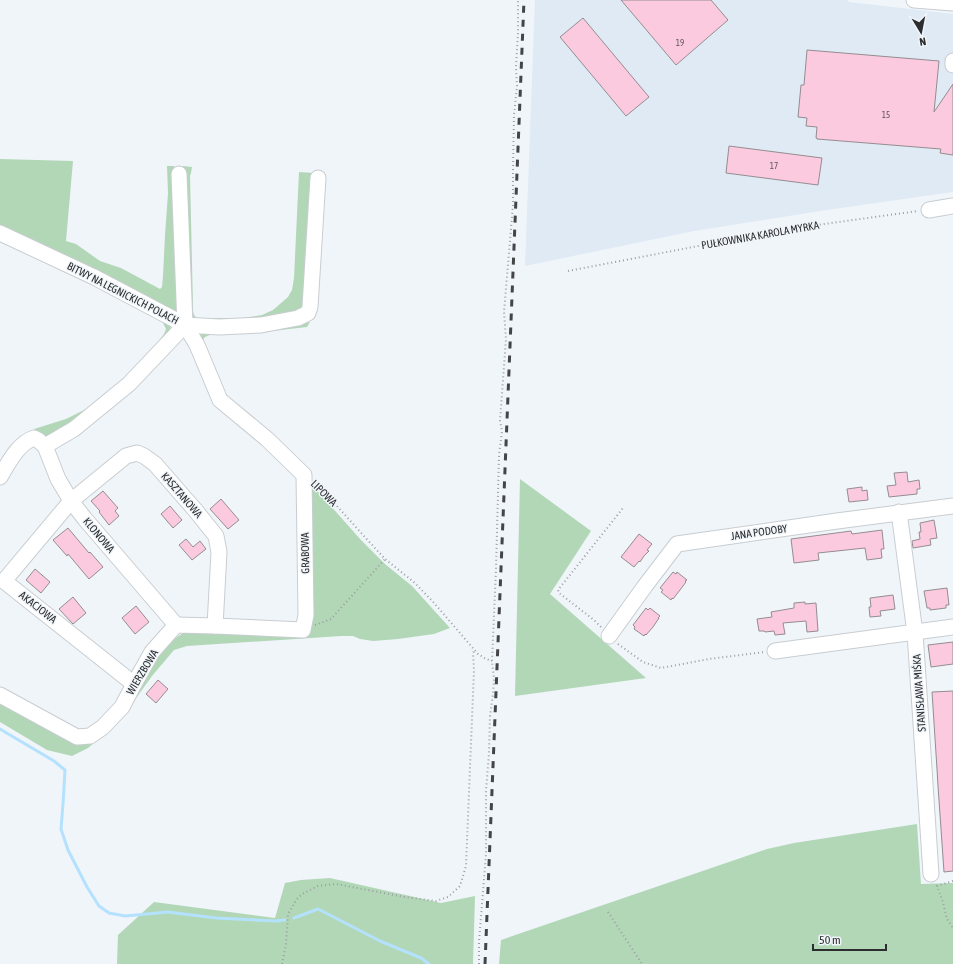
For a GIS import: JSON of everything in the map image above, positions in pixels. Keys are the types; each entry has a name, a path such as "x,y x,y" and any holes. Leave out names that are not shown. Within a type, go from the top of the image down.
{"street":[{"path":"914,0 953,3"},
{"path":"0,477 19,448 29,440 39,442 74,429 129,384 185,324 179,174"},
{"name":"BITWY NA LEGNICKICH POLACH","path":"0,233 94,277 185,324 219,327 262,326 298,318 308,313 310,307 318,178"},
{"path":"929,210 953,206"},
{"name":"LIPOWA","path":"185,324 197,345 220,400 268,439 304,475"},
{"name":"KLONOWA","path":"39,442 58,479 71,500 176,625"},
{"name":"KASZTANOWA","path":"71,500 126,456 137,453 155,464 216,536 219,552 216,626"},
{"name":"GRABOWA","path":"303,630 306,616 304,475"},
{"name":"AKACJOWA","path":"71,500 4,580 134,684"},
{"name":"JANA PODOBY","path":"609,636 677,544 899,512 953,506"},
{"name":"STANISŁAWA MIŚKA","path":"899,512 915,633 931,874"},
{"path":"176,625 303,630"},
{"name":"WIERZBOWA","path":"0,695 77,737 90,736 103,727 122,707 152,652 176,625"},
{"path":"775,651 953,627"}],"path":[{"path":"478,964 486,854 486,791 490,716 494,678 492,661 499,455 502,431 500,421 506,339 504,312 509,267 513,205 518,0"},
{"name":"PUŁKOWNIKA KAROLA MYRKA","path":"568,272 817,224 929,210"},
{"name":"LIPOWA","path":"304,475 320,486 385,559 415,583 478,654 492,661"},
{"path":"303,630 331,619 385,559"},
{"path":"282,964 286,944 288,914 297,899 302,894 318,886 336,884 405,897 436,900 448,897 460,886 466,866 474,649"},
{"path":"953,881 937,886 947,919 953,928"},
{"path":"608,912 642,964"}],"shaded area":[{"path":"535,0 848,0 849,2 953,14 953,192 694,231 525,266"}],"green space":[{"path":"0,159 73,161 66,241 76,244 100,261 121,268 160,289 162,287 163,276 168,193 167,166 174,166 177,313 0,227"},
{"path":"183,166 192,167 190,176 193,311 194,315 198,318 243,318 262,315 273,310 288,297 292,290 294,278 299,172 314,173 304,309 254,321 191,319 187,288"},
{"path":"121,300 169,322 171,326 170,331 164,342 134,374 94,409 58,433 46,437 43,436 34,429 66,419 88,408 126,377 151,351 164,334 166,329 163,323 155,317"},
{"path":"310,322 307,327 255,333 210,335 205,337 203,340 204,350 200,336 202,332 283,326"},
{"path":"520,479 591,531 550,594 646,678 515,696"},
{"path":"310,484 361,540 385,564 412,586 450,628 434,634 373,641 360,639 353,636 341,636 187,646 174,650 152,676 129,708 105,734 88,748 72,756 47,750 0,722 0,703 86,740 156,657 171,641 183,633 193,630 291,633 311,630"},
{"path":"917,824 921,884 953,883 953,964 499,964 501,940 767,849 794,843"},
{"path":"330,878 441,903 475,896 473,964 117,964 118,935 154,902 275,918 285,883 301,880"}],"building":[{"path":"621,0 711,0 728,20 676,65"},
{"path":"583,18 649,97 626,116 560,37"},
{"path":"807,50 939,61 934,112 953,84 953,155 940,153 941,149 817,139 817,127 806,126 807,118 798,117 801,85 804,85"},
{"path":"729,146 822,158 818,185 726,173"},
{"path":"907,472 908,482 919,480 920,489 917,489 917,494 889,497 887,486 896,485 894,473"},
{"path":"862,487 862,491 867,490 868,500 849,502 847,489"},
{"path":"103,491 118,508 115,511 119,516 109,525 91,501"},
{"path":"221,499 239,520 228,529 210,509"},
{"path":"170,506 182,520 173,528 161,514"},
{"path":"934,520 937,538 930,539 931,545 913,548 912,541 920,539 920,523"},
{"path":"68,528 103,567 89,579 68,554 67,556 53,540"},
{"path":"882,530 884,549 881,549 882,558 867,560 865,548 818,553 819,560 794,563 791,539 851,531 852,534"},
{"path":"639,534 652,544 647,550 649,551 634,567 621,557"},
{"path":"186,539 193,547 200,541 206,549 192,560 179,545"},
{"path":"35,569 50,582 41,593 26,580"},
{"path":"673,572 676,574 677,572 687,580 671,600 661,592 663,590 660,588"},
{"path":"947,588 949,605 946,605 946,608 930,610 930,608 927,608 924,591"},
{"path":"893,595 895,609 880,611 881,616 870,617 870,598"},
{"path":"73,597 86,613 73,624 59,609"},
{"path":"805,602 805,604 816,603 818,631 807,632 806,621 783,623 785,634 775,635 774,631 759,631 757,619 772,617 771,612 794,608 794,603"},
{"path":"136,606 149,622 135,634 122,618"},
{"path":"646,608 648,610 650,608 660,616 653,627 644,636 634,629 635,627 633,625"},
{"path":"953,642 953,664 931,667 928,645"},
{"path":"158,680 168,689 156,703 146,694"},
{"path":"953,691 953,871 944,872 932,692"}],"waterway":[{"path":"0,729 54,761 65,770 61,829 68,850 87,887 99,906 109,913 125,916 168,912 216,918 275,921 285,920"},
{"path":"294,918 318,909 380,941 421,958 429,964"}],"railway":[{"path":"485,964 524,0"}]}
